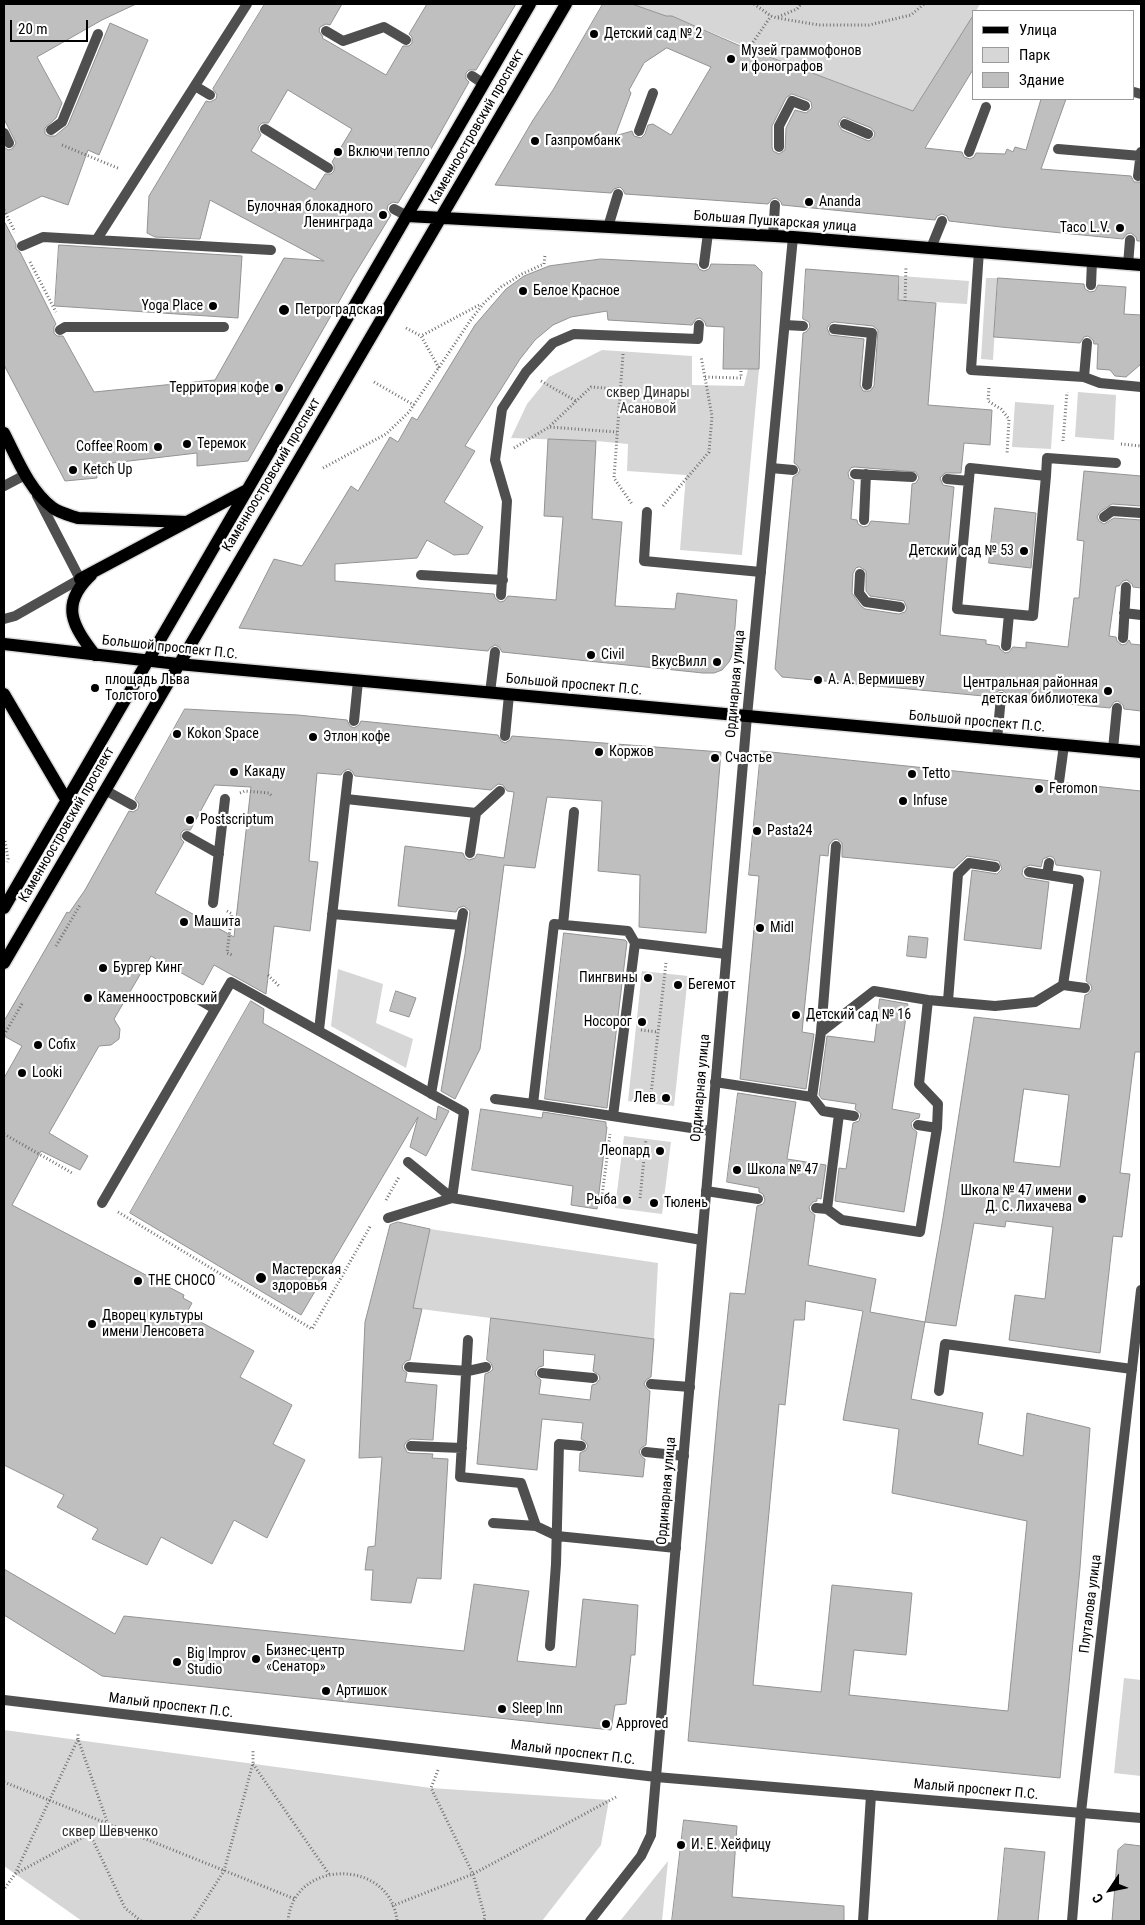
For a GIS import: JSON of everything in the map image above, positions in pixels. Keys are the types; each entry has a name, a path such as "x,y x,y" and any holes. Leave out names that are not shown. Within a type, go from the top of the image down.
{"main road":[{"name":"Каменноостровский проспект","path":"4,908 530,4"},
{"name":"Каменноостровский проспект","path":"4,963 566,4"},
{"name":"Большая Пушкарская улица","path":"406,216 793,237 1135,265"},
{"path":"4,433 26,475 38,493 52,507 62,513 78,518 187,522"},
{"path":"80,580 245,491"},
{"path":"95,572 84,582 74,599 71,613 79,632 95,655"},
{"name":"Большой проспект П.С.","path":"4,644 178,664 1141,752"},
{"path":"4,694 67,801"}],"street":[{"path":"97,239 247,4"},
{"path":"326,31 343,41 384,27 406,40"},
{"path":"53,129 62,122 98,34"},
{"path":"472,76 484,84"},
{"path":"196,86 210,95"},
{"path":"638,130 653,92"},
{"path":"779,147 779,126 792,101 805,106"},
{"path":"969,152 986,107"},
{"path":"845,124 868,134"},
{"path":"265,129 328,168"},
{"path":"4,133 9,143"},
{"path":"1058,149 1141,154 1138,176"},
{"path":"608,227 618,194"},
{"path":"773,236 775,205"},
{"path":"394,209 406,216"},
{"path":"931,248 942,221"},
{"path":"704,264 708,233"},
{"path":"22,246 44,237 271,250"},
{"name":"Ординарная улица","path":"590,1921 630,1870 651,1835 747,716 793,237"},
{"path":"1130,240 1135,265"},
{"path":"979,251 970,370 1084,376 1100,383 1141,386"},
{"path":"1091,285 1092,261"},
{"path":"501,595 507,501 495,460 502,409 526,372 553,342 574,334 698,339 699,325"},
{"path":"784,325 803,326"},
{"path":"62,329 224,327"},
{"path":"834,329 872,333 867,386"},
{"path":"1084,376 1087,343"},
{"path":"1046,476 970,468 956,609 1033,616 1046,476 1047,458 1116,463"},
{"path":"771,468 794,470"},
{"path":"855,474 912,477"},
{"path":"864,520 866,474"},
{"path":"4,486 26,475 80,580 15,616 4,619"},
{"path":"947,479 968,481"},
{"path":"1104,517 1112,511 1130,517 1141,513"},
{"path":"648,512 644,561 761,572"},
{"path":"860,574 859,593 866,602 900,606"},
{"path":"421,575 503,580"},
{"path":"1123,638 1126,587"},
{"path":"1124,613 1141,615"},
{"path":"1006,646 1009,614"},
{"path":"490,693 495,652"},
{"path":"354,720 358,681"},
{"path":"505,736 509,694"},
{"path":"997,739 1001,697"},
{"path":"1113,749 1117,708"},
{"path":"1059,782 1064,745"},
{"path":"319,1030 348,776"},
{"path":"105,790 132,805"},
{"path":"470,853 476,813 500,791"},
{"path":"213,904 225,799"},
{"path":"346,799 476,813"},
{"path":"562,925 574,812"},
{"path":"187,836 219,854"},
{"path":"836,846 821,1032 812,1097 823,1112 854,1116"},
{"path":"948,1002 958,874 969,863 995,867"},
{"path":"1047,875 1049,863"},
{"path":"1029,872 1079,880 1063,985"},
{"path":"431,1094 463,913"},
{"path":"332,914 460,925"},
{"path":"533,1104 554,924 628,931 635,943 612,1116"},
{"path":"635,943 726,954"},
{"path":"102,1203 231,982 464,1112 452,1198"},
{"path":"821,1032 874,991 928,1000 996,1006 1035,1002 1063,985 1086,988"},
{"path":"196,998 215,1010"},
{"path":"816,1208 827,1210 842,1220 920,1232 937,1128 938,1104 919,1084 928,1000"},
{"path":"716,1082 812,1097"},
{"path":"495,1098 711,1131"},
{"path":"827,1210 839,1114"},
{"path":"918,1126 937,1128"},
{"path":"408,1162 452,1198"},
{"path":"706,1191 758,1199"},
{"path":"388,1218 452,1198 702,1240"},
{"name":"Плуталова улица","path":"1072,1921 1081,1812 1141,1290"},
{"path":"468,1340 468,1371 460,1477 521,1483 536,1526"},
{"path":"939,1391 945,1344 1132,1369"},
{"path":"408,1367 468,1371 486,1367"},
{"path":"542,1373 593,1378"},
{"path":"651,1384 690,1388"},
{"path":"550,1646 557,1536 559,1444 581,1446"},
{"path":"411,1446 462,1448"},
{"path":"646,1452 684,1456"},
{"path":"493,1523 536,1526 557,1536 676,1548"},
{"name":"Малый проспект П.С.","path":"4,1700 656,1777 1141,1818"},
{"path":"863,1921 871,1795"}],"path":[{"path":"754,4 777,18 819,25 869,25 911,15 924,4"},
{"path":"777,18 797,9 801,4"},
{"path":"749,48 771,16"},
{"path":"53,129 63,146 137,176"},
{"path":"22,246 62,329"},
{"path":"324,468 386,434 409,412 484,303 501,287 522,274 544,264 545,255"},
{"path":"905,301 906,266"},
{"path":"420,336 484,303"},
{"path":"406,328 420,336 439,368"},
{"path":"624,336 614,478 631,503 648,512 665,506 709,452 712,416 698,339"},
{"path":"705,377 741,378 741,369"},
{"path":"526,372 576,401"},
{"path":"1062,459 1068,376"},
{"path":"374,382 414,405"},
{"path":"495,460 549,427 590,387 620,389"},
{"path":"988,401 1001,409 1009,419 1007,449"},
{"path":"549,427 617,432"},
{"path":"225,799 245,791 269,793 272,796"},
{"path":"5,841 8,859"},
{"path":"213,904 232,914 227,952 232,955"},
{"path":"56,946 80,905"},
{"path":"652,1090 664,980"},
{"path":"4,1035 24,1002"},
{"path":"598,1222 612,1116"},
{"path":"4,1134 74,1174"},
{"path":"640,1198 645,1148"},
{"path":"384,1204 408,1162"},
{"path":"102,1203 312,1329 374,1220"},
{"path":"78,1733 78,1739 108,1824"},
{"path":"5,1888 15,1874 78,1739"},
{"path":"192,1921 224,1871 253,1763 253,1751"},
{"path":"253,1763 329,1874"},
{"path":"438,1770 431,1788 473,1874 485,1917 484,1921"},
{"path":"4,1782 295,1899"},
{"path":"392,1906 473,1874 618,1796"},
{"path":"15,1874 108,1824"},
{"path":"90,1834 124,1908 141,1921"},
{"path":"288,1921 295,1899 304,1888 316,1879 329,1874 344,1872 360,1875 373,1882 385,1892 392,1906 396,1921"}],"green space":[{"path":"632,4 980,4 977,10 972,10 972,17 913,111 761,53 672,16 666,16"},
{"path":"900,276 969,281 967,304 898,300"},
{"path":"986,278 998,278 993,360 981,359"},
{"name":"сквер Динары Асановой","path":"602,350 692,356 692,385 744,386 748,369 759,369 742,555 680,550 686,475 627,471 628,444 511,438 527,404 549,377"},
{"path":"1078,392 1116,395 1114,440 1075,437"},
{"path":"1015,402 1054,405 1051,449 1012,447"},
{"path":"338,969 383,984 376,1023 413,1039 406,1068 331,1026"},
{"path":"642,971 688,976 674,1106 628,1101"},
{"path":"624,1136 671,1142 662,1214 615,1208"},
{"path":"430,1229 658,1263 654,1339 413,1308"},
{"path":"1124,1678 1141,1680 1141,1776 1114,1773"},
{"name":"сквер Шевченко","path":"4,1730 431,1788 609,1800 601,1845 542,1921 82,1921 4,1866"},
{"path":"668,1861 662,1921 620,1921"}],"building":[{"path":"4,4 136,4 102,20 37,57 62,103 56,118 45,128 45,134 49,136 55,136 68,125 110,23 148,40 99,155 88,150 68,205 42,196 4,215 4,147 8,150 12,149 16,143 4,119"},
{"path":"265,4 342,4 330,25 326,24 320,27 319,31 322,38 386,75 403,46 409,46 412,43 412,37 409,34 427,4 516,4 476,70 469,70 466,73 466,79 469,82 398,203 393,202 388,205 387,210 391,215 353,277 248,461 197,466 197,453 95,465 97,478 65,481 4,365 4,221 16,244 16,249 20,252 56,324 54,333 57,336 63,336 94,392 215,380 284,258 324,261 210,200 200,239 155,237 147,233 149,196 206,101 210,102 216,99 217,95 213,89","holes":["288,90 352,129 332,162 334,171 331,174 325,174 315,190 251,151 261,135 258,129 259,126 262,123 268,123"]},
{"path":"603,4 632,4 666,16 672,16 738,45 913,111 972,17 972,71 925,148 962,152 964,157 970,159 976,153 1005,154 1007,149 1013,152 1015,147 1026,150 1041,100 1066,100 1041,169 1131,176 1134,182 1141,182 1141,241 1137,241 1136,237 1131,233 1127,234 1123,239 1001,227 949,221 947,216 942,214 937,216 935,220 782,205 776,198 772,199 768,204 625,194 620,187 614,189 611,193 495,185 553,90","holes":["667,48 711,67 671,135 653,124 648,125 645,134 641,138 634,136 632,131 615,136 631,93 629,90 644,63","792,94 811,102 812,108 806,113 795,110 786,128 785,150 779,154 773,151 772,126 786,98","844,117 871,128 875,133 874,137 869,141 842,130 838,124"]},
{"path":"59,245 242,256 238,318 55,306"},
{"path":"601,259 697,264 699,269 704,271 709,269 711,264 755,265 762,272 759,369 723,369 724,327 706,326 705,322 700,318 696,319 692,325 608,320 607,311 571,317 553,325 535,340 520,359 465,446 475,451 444,502 483,527 468,554 454,555 427,540 417,558 335,564 335,581 494,594 495,598 500,602 504,601 508,596 556,600 563,517 544,516 548,439 596,441 592,519 622,522 615,606 675,609 677,593 737,600 733,653 729,662 722,670 714,673 703,673 502,652 495,645 488,651 239,628 274,559 302,566 351,486 358,491 390,437 398,442 412,417 417,420 475,325 506,289 524,276 549,266"},
{"path":"806,269 899,276 898,300 936,303 928,405 992,410 990,445 964,443 961,473 945,473 940,478 943,485 954,487 940,635 986,640 986,644 999,646 1005,653 1009,652 1013,647 1026,648 1026,642 1068,647 1074,598 1079,598 1084,541 1077,540 1084,471 1141,476 1141,506 1112,504 1100,512 1097,517 1104,524 1114,518 1141,520 1141,588 1133,587 1127,580 1116,586 1109,636 1116,637 1117,641 1122,645 1126,644 1129,640 1131,644 1141,645 1141,711 1124,709 1123,705 1118,701 1114,702 1110,708 1008,698 1007,694 1002,690 998,691 994,697 782,677 775,669 793,477 800,470 794,463 803,333 810,327 809,322 803,319","holes":["831,323 873,326 878,330 874,386 870,391 863,391 860,385 864,339 830,335 827,328","851,468 916,472 919,478 916,483 912,484 909,524 871,521 868,526 863,527 858,524 857,520 851,519 854,481 849,478 848,473","860,567 866,571 866,591 870,596 904,601 907,608 905,612 899,614 865,609 861,606 852,593 853,573 856,568"]},
{"path":"998,278 1084,284 1085,289 1090,292 1095,291 1098,285 1126,287 1124,314 1141,315 1141,364 1126,377 1115,376 1110,370 1097,369 1098,344 1094,344 1093,340 1088,336 1084,337 1080,343 994,337"},
{"path":"995,508 1036,513 1031,568 989,563"},
{"path":"185,709 298,715 347,720 350,726 354,728 361,721 498,735 501,741 505,743 512,736 721,752 706,933 639,927 640,875 598,871 602,801 547,797 535,868 504,865 480,1049 455,1099 441,1091 465,954 470,911 464,906 458,908 456,912 398,906 405,846 463,853 465,858 469,860 475,858 477,854 504,858 514,792 507,791 503,785 498,784 491,790 355,776 348,769 341,775 317,773 309,861 318,862 310,931 274,926 266,994 214,965 203,985 151,956 114,1019 120,1029 119,1039 111,1045 99,1046 49,1133 88,1156 80,1170 41,1151 12,1205 184,1295 183,1298 192,1303 186,1314 254,1351 240,1377 292,1405 273,1444 305,1460 267,1538 234,1520 212,1564 161,1537 147,1565 92,1539 98,1529 57,1507 64,1495 4,1465 4,1078 22,1046 4,1036 4,1021 67,912 69,913 85,890 129,811 133,812 138,809 139,804 135,799","holes":["215,785 251,787 234,937 155,893 184,842 181,839 181,833 184,830 190,830"]},
{"path":"761,751 1052,781 1054,787 1059,789 1064,787 1066,783 1141,791 1141,1052 1135,1052 1120,1173 1130,1174 1122,1237 1113,1236 1100,1353 1009,1340 1015,1295 1045,1299 1053,1227 1006,1221 1005,1227 974,1223 956,1326 925,1322 974,1017 1080,1029 1085,995 1092,989 1091,985 1086,981 1101,871 1056,865 1054,858 1050,856 1043,859 1041,867 1030,865 1023,868 1022,874 1025,878 1049,882 1041,949 964,940 972,870 997,874 1002,869 999,861 967,856 954,868 842,857 842,843 837,839 833,840 829,845 828,856 820,855 802,1032 814,1034 806,1089 740,1079 759,876 749,875","holes":["1024,1089 1069,1095 1060,1167 1014,1162"]},
{"path":"564,933 625,940 627,942 607,1108 545,1099"},
{"path":"909,936 928,938 926,958 907,956"},
{"path":"396,991 416,998 409,1017 390,1011"},
{"path":"880,999 908,1004 892,1109 920,1114 919,1118 911,1123 912,1128 917,1132 904,1212 835,1201 839,1168 846,1169 853,1123 859,1121 861,1114 855,1109 856,1104 822,1099 819,1095 827,1036 874,1042"},
{"path":"251,1001 264,1009 263,1023 436,1120 438,1106 449,1111 426,1156 410,1147 418,1117 301,1315 130,1213"},
{"path":"738,1093 796,1102 787,1159 826,1165 821,1199 817,1198 817,1201 813,1202 809,1207 810,1211 815,1215 808,1265 876,1279 870,1312 925,1322 911,1399 983,1413 978,1444 1023,1456 1027,1413 1090,1428 1080,1568 1060,1778 688,1741 730,1293 745,1294 757,1206 763,1204 765,1200 763,1194 759,1192 759,1188 727,1182","holes":["806,1301 863,1311 843,1420 899,1429 892,1493 1027,1521 1008,1711 849,1695 854,1650 906,1655 912,1593 832,1585 821,1692 753,1685 779,1404 785,1405 794,1320 804,1320"]},
{"path":"481,1109 542,1118 543,1112 606,1122 607,1127 597,1209 571,1205 573,1186 472,1170"},
{"path":"398,1222 430,1229 413,1308 422,1309 410,1360 406,1361 402,1366 403,1370 407,1373 405,1382 437,1385 433,1440 411,1439 404,1446 407,1452 410,1453 433,1454 432,1458 448,1459 441,1579 417,1578 411,1603 371,1600 373,1570 365,1570 368,1547 375,1546 382,1457 359,1458 365,1322 390,1225"},
{"path":"491,1318 654,1339 651,1377 644,1384 650,1391 646,1445 639,1452 645,1459 643,1477 579,1471 580,1453 586,1450 588,1446 581,1439 583,1423 542,1419 537,1470 477,1464 485,1374 493,1369 491,1363 487,1360","holes":["544,1350 595,1355 593,1371 599,1375 600,1379 596,1384 592,1385 590,1400 539,1394 541,1380 536,1376 535,1372 539,1367 543,1366"]},
{"path":"4,1569 115,1634 124,1616 464,1651 474,1584 529,1591 517,1661 576,1667 583,1599 638,1605 635,1655 631,1655 626,1704 615,1705 611,1730 102,1676 4,1615"},
{"path":"684,1820 737,1826 732,1897 844,1906 844,1921 672,1921"},
{"path":"1125,1844 1141,1846 1141,1921 1112,1921 1118,1850"},
{"path":"1005,1848 1045,1852 1038,1921 998,1921"}],"place":[{"name":"Детский сад № 2","path":"594,34"},
{"name":"Музей граммофонов и фонографов","path":"731,59"},
{"name":"Газпромбанк","path":"535,141"},
{"name":"Включи тепло","path":"338,152"},
{"name":"Ananda","path":"809,202"},
{"name":"Булочная блокадного Ленинграда","path":"383,215"},
{"name":"Taco L.V.","path":"1120,228"},
{"name":"Белое Красное","path":"523,291"},
{"name":"Yoga Place","path":"213,306"},
{"name":"Петроградская","path":"284,310"},
{"name":"Территория кофе","path":"279,388"},
{"name":"Теремок","path":"187,444"},
{"name":"Coffee Room","path":"158,447"},
{"name":"Ketch Up","path":"73,470"},
{"name":"Детский сад № 53","path":"1024,551"},
{"name":"Civil","path":"591,655"},
{"name":"ВкусВилл","path":"717,662"},
{"name":"А. А. Вермишеву","path":"818,680"},
{"name":"площадь Льва Толстого","path":"95,688"},
{"name":"Центральная районная детская библиотека","path":"1108,691"},
{"name":"Kokon Space","path":"177,734"},
{"name":"Этлон кофе","path":"313,737"},
{"name":"Коржов","path":"599,752"},
{"name":"Счастье","path":"715,758"},
{"name":"Какаду","path":"234,772"},
{"name":"Tetto","path":"912,774"},
{"name":"Feromon","path":"1039,789"},
{"name":"Infuse","path":"903,801"},
{"name":"Postscriptum","path":"190,820"},
{"name":"Pasta24","path":"757,831"},
{"name":"Машита","path":"184,922"},
{"name":"Midl","path":"760,928"},
{"name":"Бургер Кинг","path":"103,968"},
{"name":"Пингвины","path":"648,978"},
{"name":"Бегемот","path":"678,985"},
{"name":"Каменноостровский","path":"88,998"},
{"name":"Детский сад № 16","path":"796,1015"},
{"name":"Носорог","path":"642,1022"},
{"name":"Cofix","path":"38,1045"},
{"name":"Looki","path":"22,1073"},
{"name":"Лев","path":"666,1098"},
{"name":"Леопард","path":"660,1151"},
{"name":"Школа № 47","path":"737,1170"},
{"name":"Школа № 47 имени Д. С. Лихачева","path":"1082,1199"},
{"name":"Рыба","path":"627,1200"},
{"name":"Тюлень","path":"654,1203"},
{"name":"Мастерская здоровья","path":"261,1278"},
{"name":"THE CHOCO","path":"138,1281"},
{"name":"Дворец культуры имени Ленсовета","path":"92,1324"},
{"name":"Бизнес-центр «Сенатор»","path":"256,1659"},
{"name":"Big Improv Studio","path":"177,1662"},
{"name":"Артишок","path":"326,1691"},
{"name":"Sleep Inn","path":"502,1709"},
{"name":"Approved","path":"606,1724"},
{"name":"И. Е. Хейфицу","path":"681,1845"}]}
